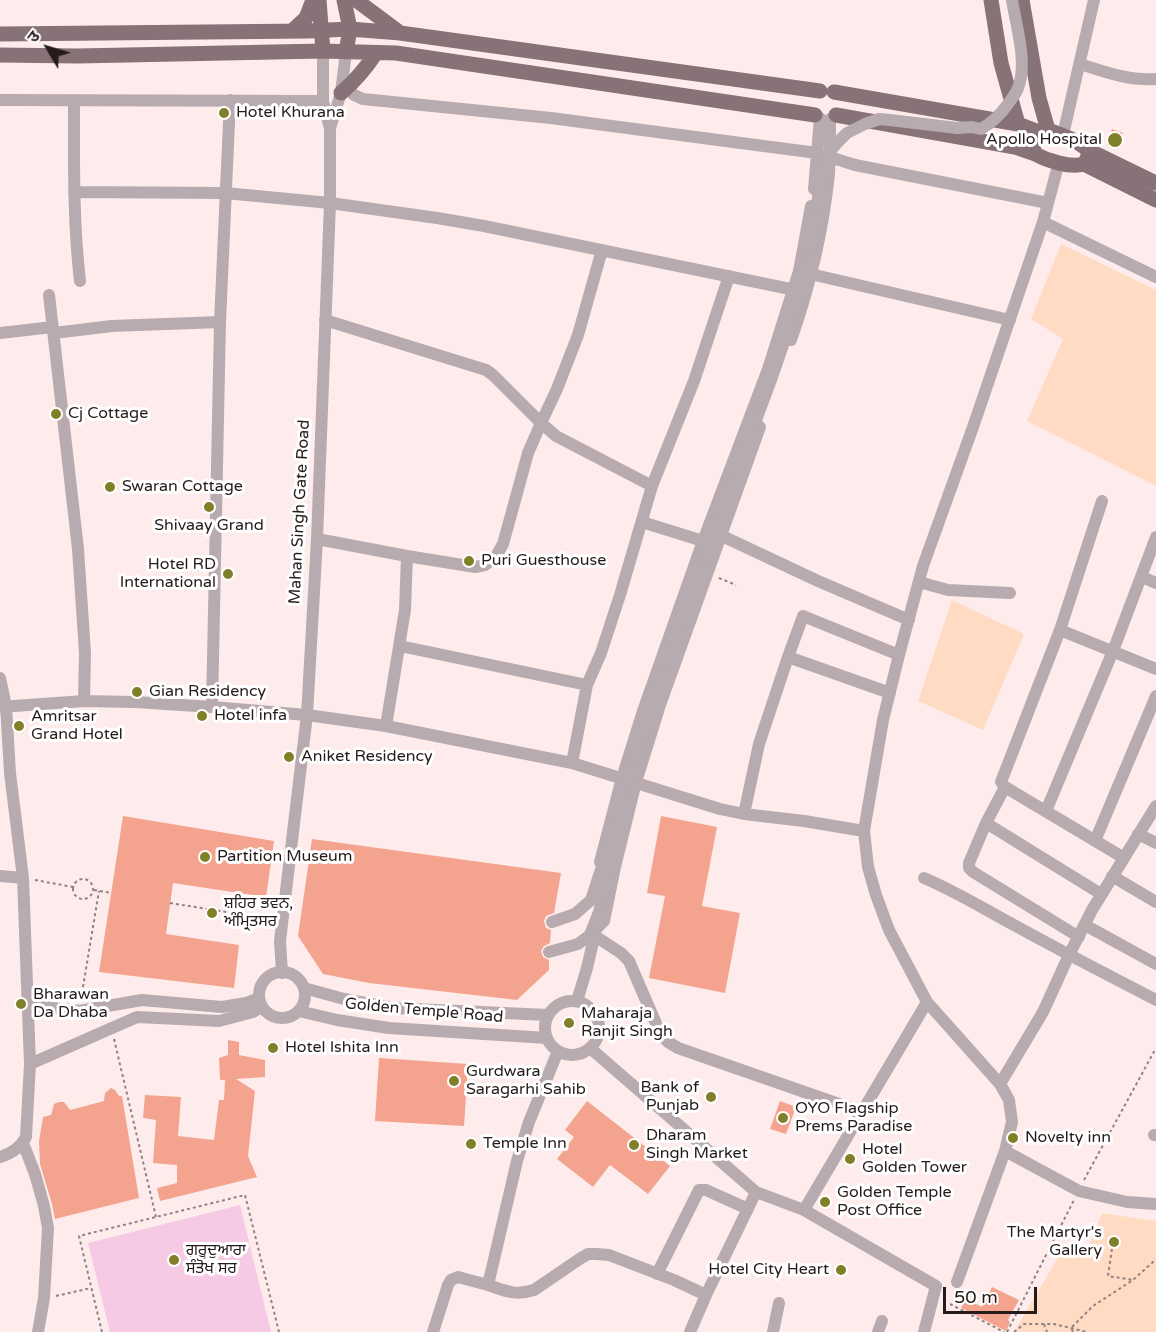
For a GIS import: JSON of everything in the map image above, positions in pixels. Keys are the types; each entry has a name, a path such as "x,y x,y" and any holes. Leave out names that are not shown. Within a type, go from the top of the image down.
{"main road":[{"path":"292,31 306,18 313,0"},
{"path":"319,0 323,51"},
{"path":"344,0 350,29 346,52"},
{"path":"356,0 400,33"},
{"path":"991,0 1001,63 1018,124"},
{"path":"1022,0 1039,98 1050,132"},
{"path":"0,34 350,29 400,33 827,91 1018,124 1050,132 1081,144 1086,157 1156,200"},
{"path":"0,55 78,56 323,51 408,55 1015,147 1043,158 1077,166 1086,157"},
{"path":"344,90 364,70 376,53"},
{"path":"827,91 838,95 841,107 825,117 812,111 811,103 812,98 827,91"},
{"path":"1035,154 1032,143 1034,137 1050,132"},
{"path":"1086,157 1156,183"}],"street":[{"path":"972,127 996,108 1011,86 1014,71 1013,54 1004,0"},
{"path":"552,922 575,914 591,900 606,854 610,849 638,748 800,295 809,259 822,170 827,155 847,133 879,120 981,129 990,124 1018,89 1022,72 1012,0"},
{"path":"1050,132 1080,64 1094,0"},
{"name":"Mahan Singh Gate Road","path":"282,973 280,941 307,715 317,539 330,203 330,129 323,101 323,51"},
{"path":"330,129 344,90 346,52"},
{"path":"1080,64 1131,79 1156,79"},
{"path":"344,90 363,99 551,118 817,153 855,165 1048,203"},
{"path":"0,100 323,101"},
{"path":"212,707 220,322 231,100"},
{"path":"74,101 74,192 76,250 80,281"},
{"path":"577,1001 595,932 593,918 601,855 621,778 703,541 768,369 799,271 814,191 817,153 825,117"},
{"path":"595,932 604,921 636,782 660,705 807,292 829,174 830,157 825,117"},
{"path":"957,1282 1005,1150 1012,1122 1009,1100 1000,1084 927,1002 889,930 876,895 868,867 864,831 883,720 923,566 1043,222 1059,162"},
{"path":"74,192 225,193 330,203 437,218 807,292"},
{"path":"1043,222 1156,277"},
{"path":"317,539 475,567 484,565 495,558 506,536 528,453 578,335 602,250"},
{"path":"799,271 1010,320"},
{"path":"572,763 587,685 621,594 652,486 694,381 729,276"},
{"path":"49,295 78,549 85,653 84,701"},
{"path":"325,320 486,370 556,436 652,486"},
{"path":"0,333 220,322"},
{"path":"1102,501 1060,630 1001,782 1005,787 1124,858"},
{"path":"642,522 703,541"},
{"path":"720,535 909,621"},
{"path":"1046,811 1113,651 1156,537"},
{"path":"386,726 400,646 406,595 407,556"},
{"path":"1142,577 1156,583"},
{"path":"919,582 948,590 1010,593"},
{"path":"744,814 759,744 803,616 899,655"},
{"path":"1060,630 1156,669"},
{"path":"400,646 587,685"},
{"path":"788,657 890,693"},
{"path":"0,678 23,878 30,1064 26,1137 12,1153 0,1158"},
{"path":"1095,841 1156,696"},
{"path":"3,706 84,701 135,702 307,715 386,726 572,763 720,809 864,831"},
{"path":"1005,787 986,823 969,868 1082,931 1156,964"},
{"path":"1000,1084 1043,1012 1069,955 1101,894 1156,806"},
{"path":"986,823 1101,894"},
{"path":"1138,834 1156,843"},
{"path":"549,952 578,944 590,935 599,912 613,856 610,849"},
{"path":"0,876 23,878"},
{"path":"1112,876 1156,902"},
{"path":"924,878 1156,1000"},
{"path":"595,932 629,961 661,1035 668,1042 678,1048 862,1112"},
{"path":"282,973 295,977 304,988 304,1000 299,1011 286,1018 272,1016 261,1002 260,990 263,984 274,974 282,973"},
{"name":"Golden Temple Road","path":"304,988 344,999 393,1008 548,1015"},
{"path":"27,1005 79,1011 142,1000 222,1007 261,1002"},
{"path":"577,1001 585,1004 592,1009 596,1017 598,1033 595,1041 590,1048 575,1055 558,1051 551,1046 547,1038 545,1026 548,1015 560,1003 577,1001"},
{"path":"30,1064 137,1017 219,1021 253,1012 261,1002"},
{"path":"804,1210 927,1002"},
{"name":"Golden Temple Road","path":"299,1011 389,1028 547,1038"},
{"path":"590,1048 756,1192 804,1210 936,1286 924,1332"},
{"path":"488,1285 517,1161 529,1122 558,1051"},
{"path":"23,1143 35,1174 48,1228 44,1298 38,1332"},
{"path":"1005,1150 1079,1191 1127,1202 1156,1204"},
{"path":"657,1274 699,1190 705,1190 748,1209"},
{"path":"690,1332 756,1192"},
{"path":"433,1332 451,1280 458,1277 520,1294 534,1290 588,1254 609,1255 706,1295"},
{"path":"773,1332 779,1304"}],"path":[{"path":"707,573 736,585"},
{"path":"23,878 73,886"},
{"path":"86,879 93,890 89,897 81,898 74,894 73,886 77,880 86,879"},
{"path":"93,890 111,893"},
{"path":"79,1011 99,891"},
{"path":"170,903 282,921"},
{"path":"110,1028 116,1043 156,1217"},
{"path":"1081,1186 1156,1048"},
{"path":"102,1332 79,1236 246,1195 279,1332"},
{"path":"950,1304 1006,1332 1076,1195"},
{"path":"1112,1249 1108,1276 1133,1280"},
{"path":"1071,1328 1093,1306 1133,1280 1153,1262 1156,1263"},
{"path":"44,1298 91,1288"},
{"path":"1014,1332 1024,1324 1054,1324 1087,1332"},
{"path":"1044,1324 1047,1332"},
{"path":"1071,1328 1073,1332"}],"shaded area":[{"path":"1061,244 1156,290 1156,486 1027,421 1063,339 1031,319"},
{"path":"952,600 1024,634 983,730 918,701"},
{"name":"ਗੁਰੂਦੁਆਰਾ ਸੰਤੋਖ ਸਰ","path":"240,1205 271,1332 110,1332 88,1243"},
{"path":"1102,1213 1156,1221 1156,1332 1014,1332 1063,1249 1088,1248"}],"building":[{"path":"1112,129 1123,133 1118,149 1107,145"},
{"path":"123,816 274,841 266,897 173,883 166,934 239,945 234,988 99,972"},
{"path":"661,816 717,827 702,906 740,913 725,993 649,978 665,896 647,893"},
{"path":"312,839 561,873 554,913 546,916 544,921 546,928 551,930 550,943 541,951 543,957 549,960 549,970 517,1000 369,983 323,974 298,936"},
{"path":"228,1040 239,1042 239,1055 265,1060 265,1077 236,1079 255,1091 248,1156 257,1177 160,1201 157,1188 177,1183 177,1165 153,1163 156,1120 143,1118 145,1095 181,1097 178,1136 214,1140 219,1100 224,1100 225,1080 220,1080 219,1058 228,1055"},
{"path":"379,1058 468,1064 464,1126 375,1121"},
{"path":"111,1088 122,1096 139,1198 55,1219 40,1164 39,1141 43,1117 51,1115 54,1104 59,1102 64,1102 70,1110 104,1101 105,1093"},
{"path":"587,1101 670,1166 648,1194 610,1165 593,1187 557,1159 574,1137 565,1130"},
{"name":"OYO Flagship Prems Paradise","path":"780,1101 796,1107 786,1134 770,1129"},
{"path":"992,1287 1019,1300 1008,1320 1010,1322 1006,1331 961,1308 966,1299 982,1307"}],"place":[{"name":"Hotel Khurana","path":"224,113"},
{"name":"Apollo Hospital","path":"1115,140"},
{"name":"Cj Cottage","path":"56,414"},
{"name":"Swaran Cottage","path":"110,487"},
{"name":"Shivaay Grand","path":"209,507"},
{"name":"Puri Guesthouse","path":"469,561"},
{"name":"Hotel RD International","path":"228,574"},
{"name":"Gian Residency","path":"137,692"},
{"name":"Hotel infa","path":"202,716"},
{"name":"Amritsar Grand Hotel","path":"19,726"},
{"name":"Aniket Residency","path":"289,757"},
{"name":"Partition Museum","path":"205,857"},
{"name":"ਸ਼ਹਿਰ ਭਵਨ, ਅੰਮ੍ਰਿਤਸਰ","path":"212,913"},
{"name":"Bharawan Da Dhaba","path":"21,1004"},
{"name":"Maharaja Ranjit Singh","path":"569,1023"},
{"name":"Hotel Ishita Inn","path":"273,1048"},
{"name":"Gurdwara Saragarhi Sahib","path":"454,1081"},
{"name":"Bank of Punjab","path":"711,1097"},
{"name":"OYO Flagship Prems Paradise","path":"783,1118"},
{"name":"Novelty inn","path":"1013,1138"},
{"name":"Temple Inn","path":"471,1144"},
{"name":"Dharam Singh Market","path":"634,1145"},
{"name":"Hotel Golden Tower","path":"850,1159"},
{"name":"Golden Temple Post Office","path":"825,1202"},
{"name":"The Martyr's Gallery","path":"1114,1242"},
{"name":"ਗੁਰੂਦੁਆਰਾ ਸੰਤੋਖ ਸਰ","path":"174,1260"},
{"name":"Hotel City Heart","path":"841,1270"}]}
